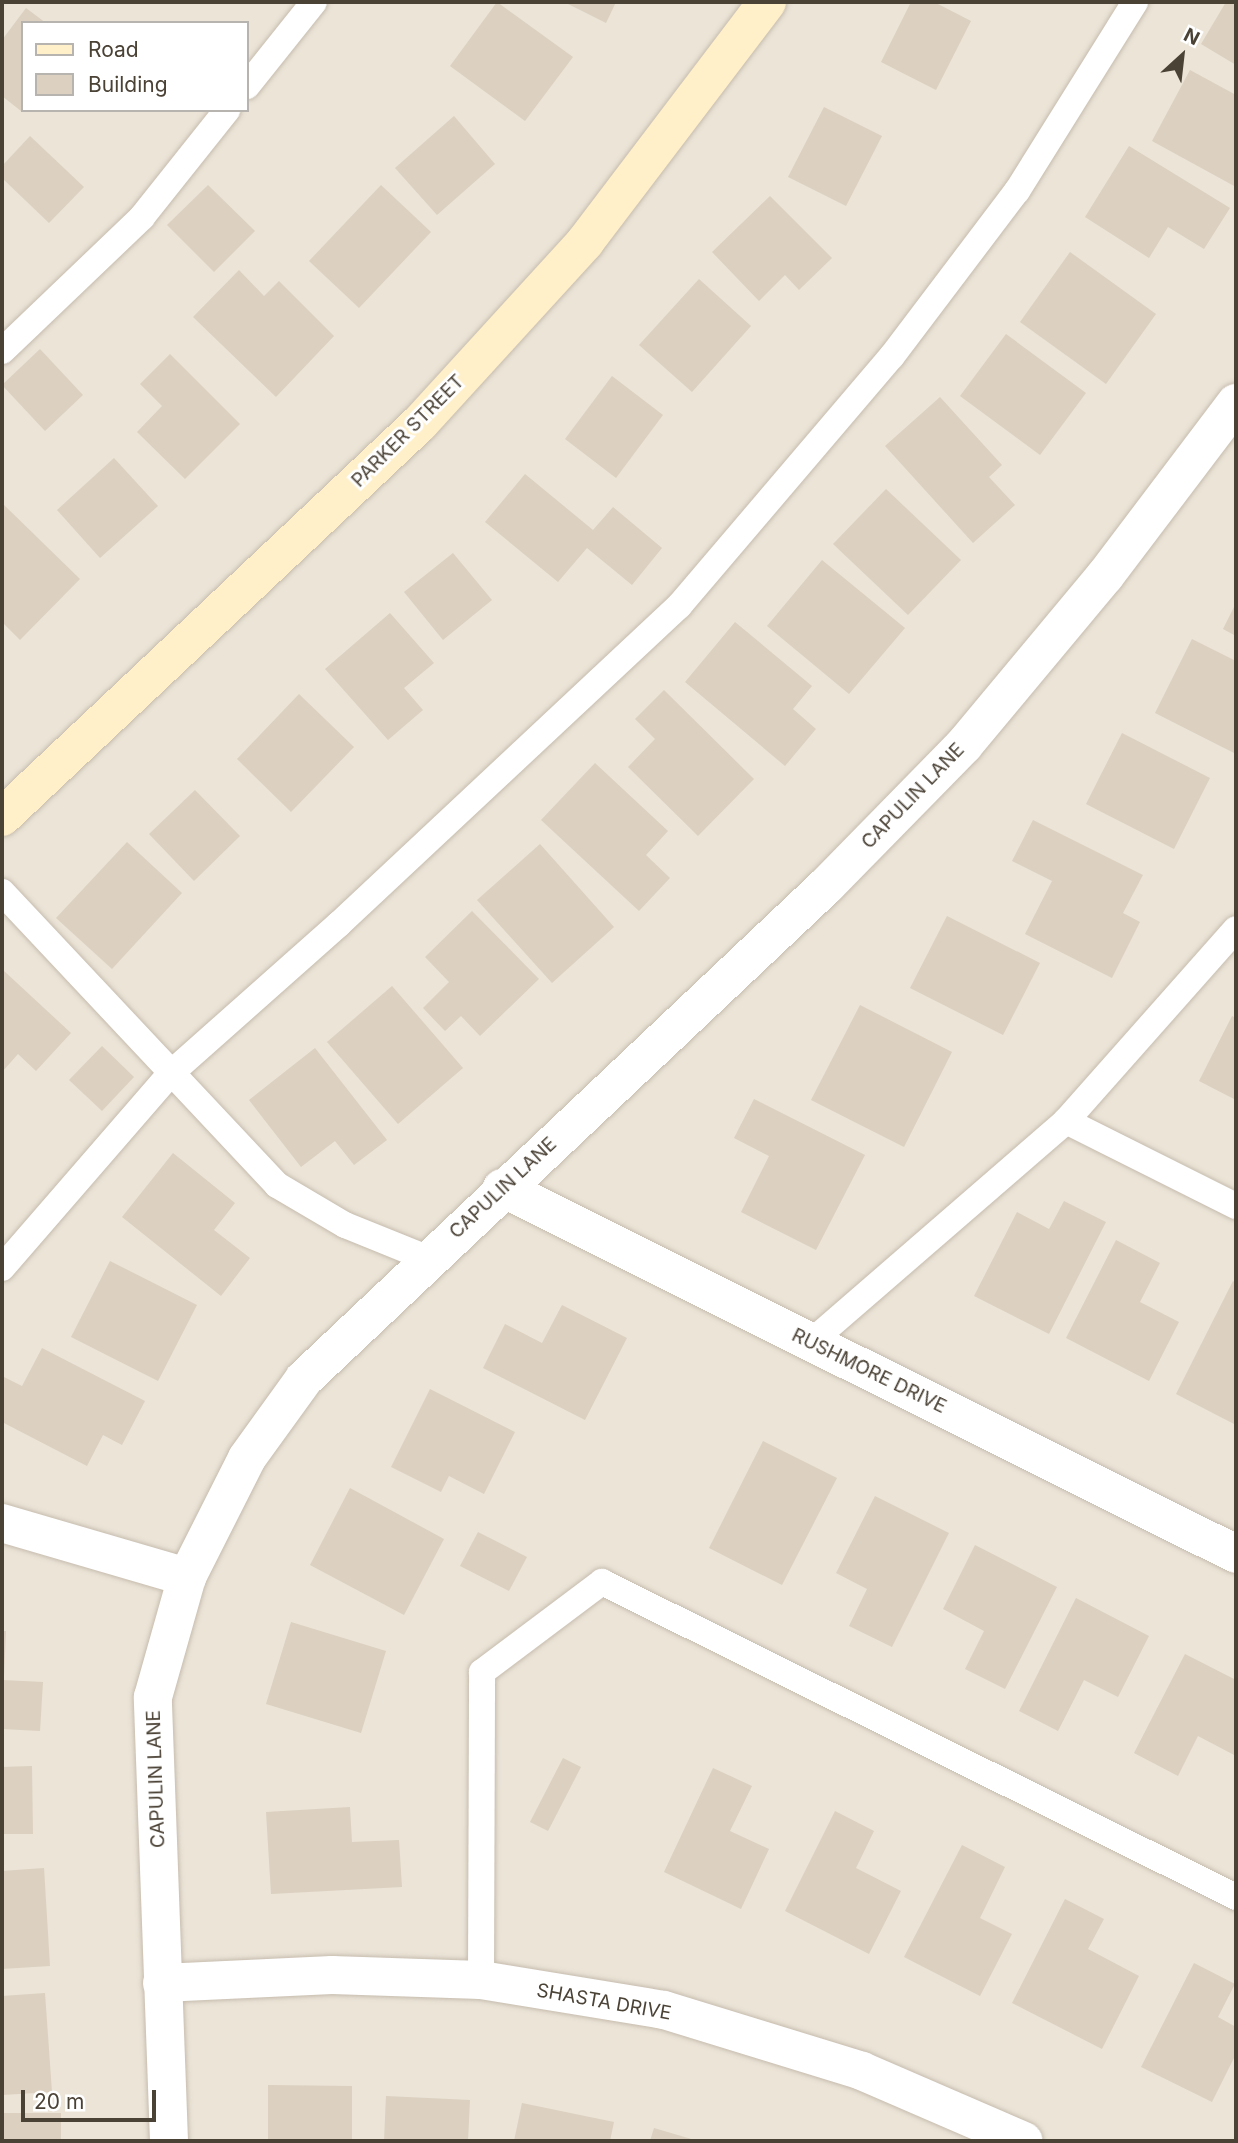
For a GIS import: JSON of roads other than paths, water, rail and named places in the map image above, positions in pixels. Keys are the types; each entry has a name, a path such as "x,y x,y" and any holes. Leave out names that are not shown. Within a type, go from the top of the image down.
{"main road":[{"name":"PARKER STREET","path":"2,817 420,423 585,242 767,2"}],"street":[{"name":"CAPULIN LANE","path":"169,2141 153,1698 187,1577 247,1458 304,1378 502,1188 827,885 964,745 1105,576 1236,403"},
{"name":"RUSHMORE DRIVE","path":"502,1188 1236,1554"},
{"path":"2,1523 187,1577"},
{"name":"SHASTA DRIVE","path":"162,1983 332,1975 481,1980 664,2010 862,2071 1024,2141"}],"lane":[{"path":"248,85 314,2"},
{"path":"2,1268 170,1074 339,924 679,606 892,356 1017,191 1135,2"},
{"path":"2,351 142,217 225,112"},
{"path":"2,892 170,1074 278,1185 345,1225 429,1259"},
{"path":"811,1342 1066,1121 1236,929"},
{"path":"1066,1121 1236,1206"},
{"path":"481,1980 482,1672 602,1582 1236,1897"}]}
